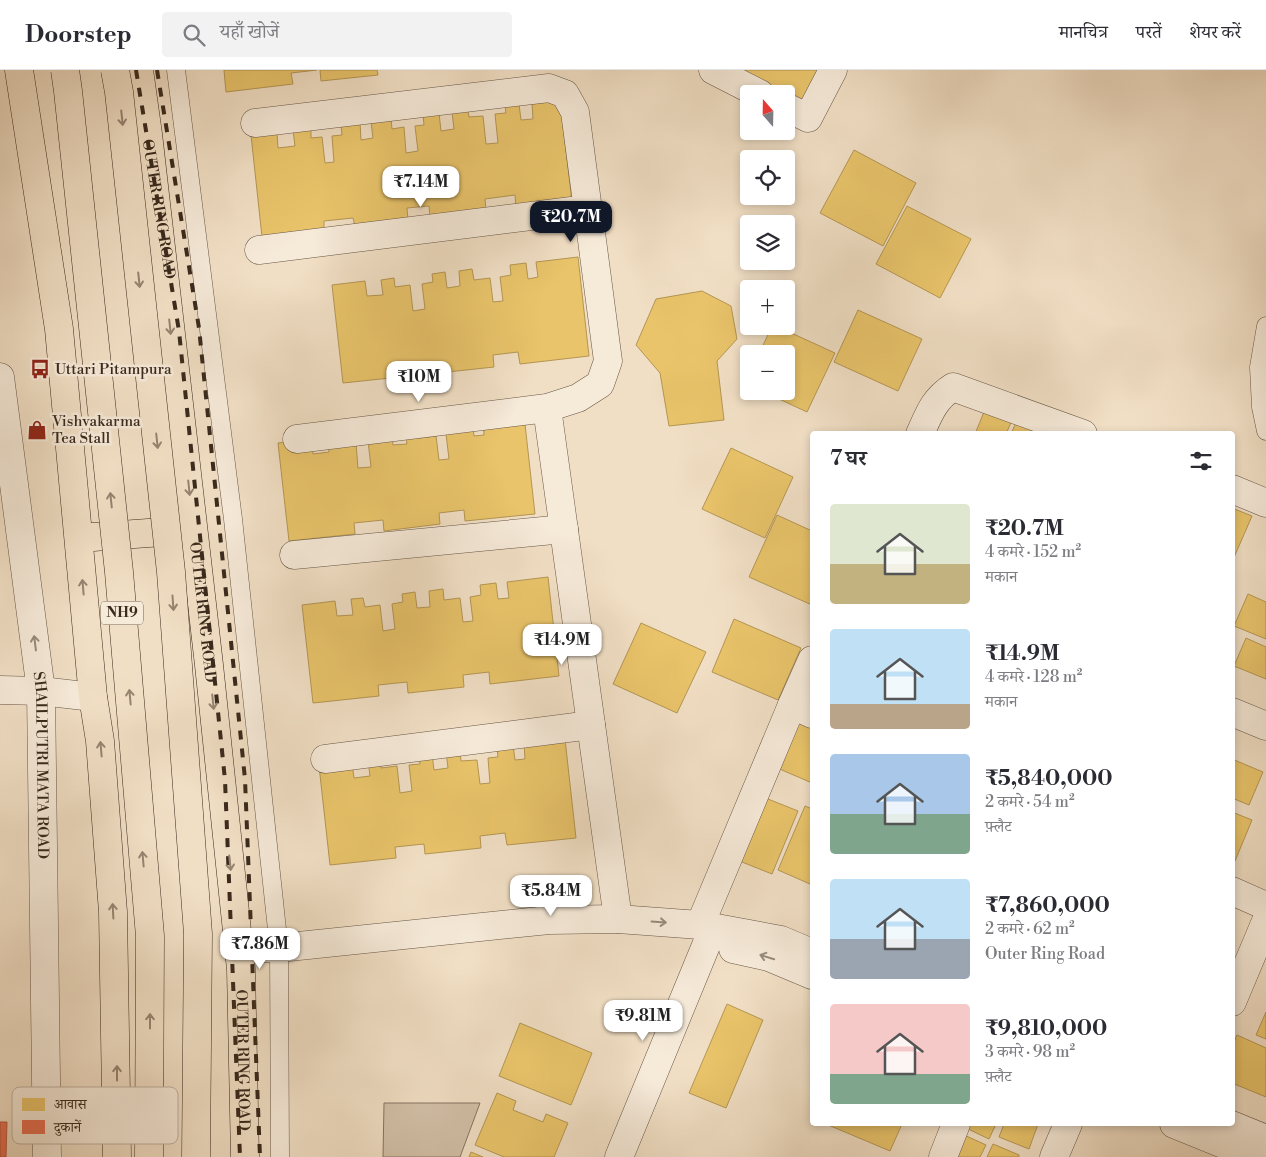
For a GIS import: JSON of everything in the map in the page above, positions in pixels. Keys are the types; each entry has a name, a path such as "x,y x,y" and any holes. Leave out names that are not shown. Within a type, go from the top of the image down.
{"main road":[{"path":"19,70 59,329 93,697 100,741 113,912 116,1087"},
{"name":"NH9","path":"65,70 119,572 150,936 149,1087"},
{"name":"OUTER RING ROAD","path":"115,70 119,92 171,572 198,934 196,1157"},
{"name":"OUTER RING ROAD","path":"139,70 209,666 240,959 245,1157"},
{"path":"79,538 193,530"},
{"path":"117,1144 117,1157"},
{"name":"NH9","path":"149,1144 149,1157"}],"street":[{"path":"713,70 742,85"},
{"path":"795,112 808,118 833,70"},
{"path":"255,124 507,82 549,88 565,94 575,112 588,209 608,361 600,384 578,398 547,408 297,439"},
{"path":"259,250 588,209"},
{"name":"SHAILPUTRI MATA ROAD","path":"0,377 41,691 46,1087"},
{"path":"921,431 934,404 942,394 953,387 1075,431"},
{"path":"547,408 618,919"},
{"path":"1235,490 1266,503"},
{"path":"294,556 564,529"},
{"path":"619,1157 704,934 802,709 810,670"},
{"path":"0,690 41,691 93,697"},
{"path":"1235,713 1266,726"},
{"path":"325,759 591,726"},
{"path":"1235,892 1266,906"},
{"path":"279,956 549,920 618,919 704,934 781,940 810,952"},
{"path":"1235,995 1266,921"},
{"path":"240,959 544,938 704,934 769,957 810,974"},
{"path":"943,1157 955,1126"},
{"path":"1054,1157 1067,1126"},
{"path":"1180,1126 1255,1157"},
{"path":"1234,1126 1266,1139"},
{"name":"SHAILPUTRI MATA ROAD","path":"47,1144 47,1157"}],"lane":[{"path":"176,70 233,519 279,956 280,1157"},
{"path":"1266,326 1259,366 1261,407 1266,431"}],"shaded area":[{"path":"384,1103 480,1103 460,1157 383,1157"}],"building: आवास":[{"path":"224,70 317,70 291,73 293,84 226,92"},
{"path":"320,70 377,70 378,75 321,81"},
{"path":"731,70 822,70 798,110 795,106 795,85 756,85"},
{"path":"560,100 572,202 516,208 515,195 485,199 486,211 430,218 429,206 407,208 408,220 355,226 353,218 324,221 324,230 262,237 251,135 277,132 278,148 295,146 293,130 311,128 311,138 322,137 325,163 334,162 332,136 342,135 341,125 360,122 361,140 373,138 371,122 391,119 392,129 404,127 406,153 418,151 415,126 424,125 423,115 439,113 441,131 454,129 452,112 468,110 469,117 483,116 486,144 498,143 495,114 506,113 505,106 519,104 521,120 533,119 532,103"},
{"path":"854,150 916,183 883,246 820,213"},
{"path":"907,206 971,239 940,298 876,264"},
{"path":"578,257 589,356 520,364 518,352 493,355 494,367 438,373 437,362 408,365 409,376 343,383 332,285 365,281 367,296 383,295 381,280 394,278 395,287 410,285 413,311 425,309 422,284 433,282 432,274 445,272 447,288 460,286 459,271 472,269 474,280 490,278 493,302 503,301 500,277 511,275 510,265 526,263 528,279 538,277 536,262"},
{"path":"702,291 731,306 737,339 717,361 724,420 669,426 660,373 636,345 656,299"},
{"path":"858,310 922,339 898,391 834,362"},
{"path":"768,335 795,335 835,353 807,412 781,400 795,400 795,345 763,345"},
{"path":"986,407 1013,418 1007,431 976,431"},
{"path":"524,415 535,514 465,521 464,510 439,513 440,524 384,531 383,520 354,523 355,534 289,541 278,443 311,439 313,454 329,452 327,437 356,443 358,468 371,467 368,441 391,430 393,445 407,444 405,429 418,427 420,438 436,436 439,460 449,459 446,434 457,433 455,423 472,421 474,436 484,435 483,420"},
{"path":"1017,420 1038,431 1012,431"},
{"path":"731,448 793,477 765,538 702,509"},
{"path":"1235,509 1252,516 1235,555"},
{"path":"777,515 810,530 810,604 749,577"},
{"path":"548,577 559,676 490,684 489,672 463,675 464,687 408,693 407,682 378,685 379,696 313,703 302,605 335,601 337,616 353,615 351,599 363,598 365,607 380,605 383,631 395,629 392,604 403,602 402,594 415,592 417,608 430,607 429,591 443,589 444,600 460,598 463,622 473,621 470,597 481,595 480,585 496,583 498,599 509,598 507,582"},
{"path":"1248,594 1266,602 1266,639 1235,626"},
{"path":"734,619 801,648 778,700 712,672"},
{"path":"641,623 706,652 677,713 613,684"},
{"path":"1246,638 1266,647 1266,679 1235,666"},
{"path":"794,721 810,727 810,782 775,767"},
{"path":"565,739 576,838 507,845 505,833 480,836 481,848 425,854 424,844 395,847 396,858 330,865 319,766 352,763 354,778 370,776 368,761 381,760 381,768 397,766 400,793 412,791 409,765 420,764 419,755 432,754 434,770 448,768 446,752 460,751 461,761 477,760 480,784 490,783 488,758 498,757 497,747 513,745 515,760 525,759 524,743"},
{"path":"1235,760 1263,772 1249,805 1235,799"},
{"path":"758,795 798,811 772,874 732,858"},
{"path":"805,806 810,808 810,884 778,870"},
{"path":"1235,813 1252,820 1235,861"},
{"path":"727,1004 763,1020 726,1108 689,1093"},
{"path":"1266,1012 1266,1039 1256,1035"},
{"path":"520,1023 592,1053 571,1105 499,1076"},
{"path":"1237,1035 1266,1048 1266,1097 1235,1084 1235,1039"},
{"path":"497,1093 516,1101 513,1110 543,1122 546,1114 568,1123 554,1157 504,1157 475,1145"},
{"path":"831,1126 901,1126 890,1151"},
{"path":"965,1126 995,1126 989,1139"},
{"path":"1003,1126 1037,1126 1029,1149 999,1137"},
{"path":"962,1134 986,1145 980,1157 950,1157"},
{"path":"993,1144 1019,1155 1019,1157 987,1157"},
{"path":"471,1152 483,1157 469,1157"}],"building: दुकानें":[{"path":"0,1122 7,1122 6,1157 0,1157"}],"railway":[{"path":"136,70 179,331 225,780 240,1157"},
{"path":"157,70 199,328 245,779 260,1157"}],"place":[{"name":"Uttari Pitampura","path":"40,369"},
{"name":"Vishvakarma Tea Stall","path":"37,430"}]}
